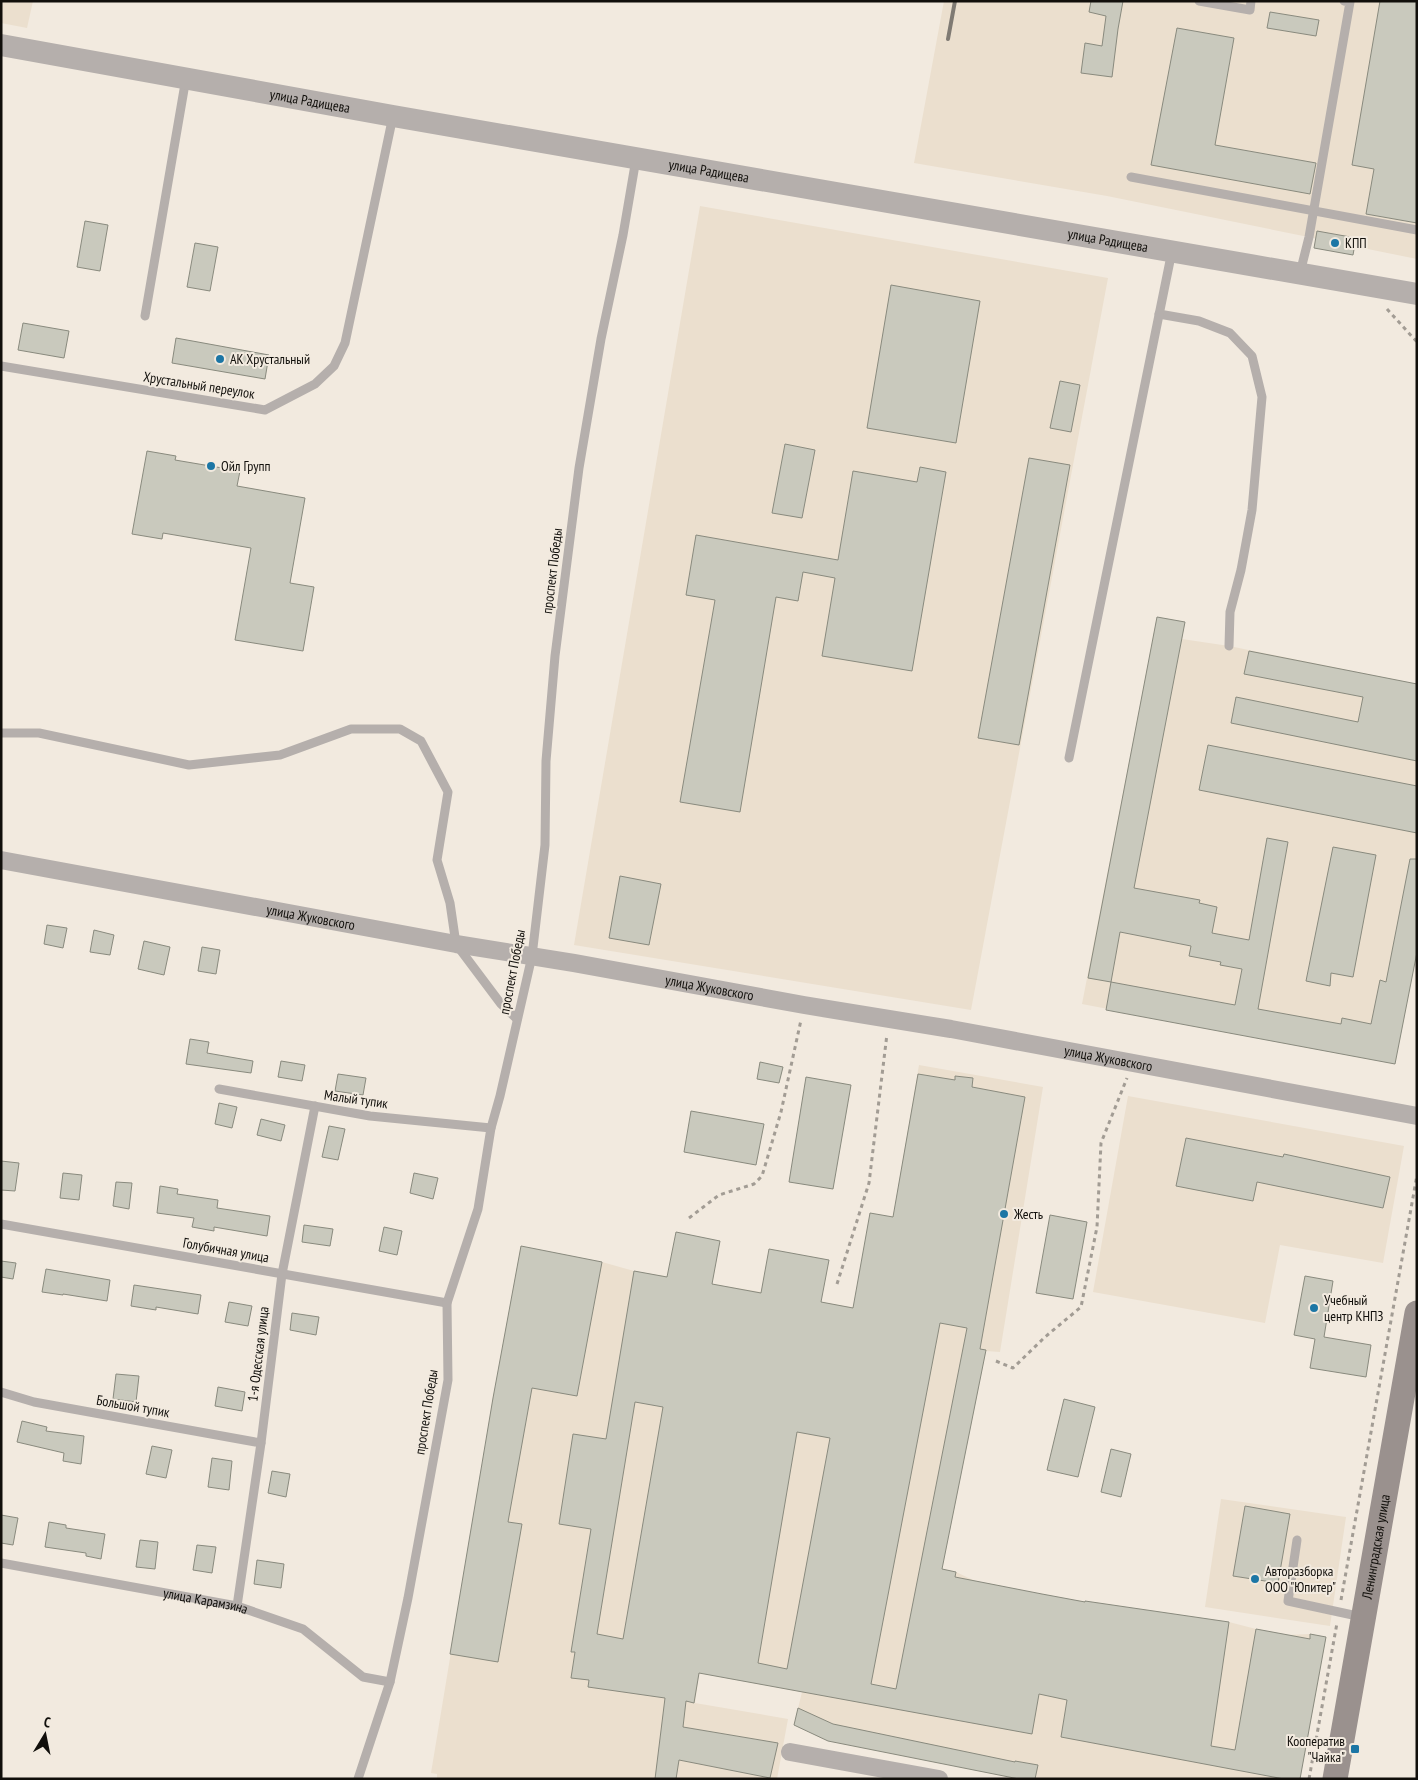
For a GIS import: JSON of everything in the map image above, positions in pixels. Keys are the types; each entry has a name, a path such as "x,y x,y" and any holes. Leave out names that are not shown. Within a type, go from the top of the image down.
{"main road":[{"name":"Ленинградская улица","path":"1335,1779 1417,1313"}],"street":[{"name":"улица Радищева","path":"1,45 636,159 1417,294"},
{"name":"улица Жуковского","path":"1,860 456,944 804,1005 889,1018 1417,1116"},
{"path":"790,1752 863,1772 939,1779"}],"lane":[{"path":"1199,1 1250,10 1252,1"},
{"path":"1300,273 1313,212 1348,2"},
{"path":"144,316 186,78"},
{"name":"Хрустальный переулок","path":"1,366 265,410 315,384 334,366 345,343 393,116"},
{"name":"проспект Победы","path":"358,1779 390,1682 408,1598 448,1380 446,1303 478,1209 491,1128 532,956 546,845 546,761 554,656 574,506 601,339 623,235 636,159"},
{"path":"1131,177 1417,230"},
{"path":"1069,758 1172,251"},
{"path":"1159,314 1199,321 1230,333 1252,356 1262,397 1252,510 1241,570 1230,612 1229,646"},
{"path":"1,733 39,733 189,765 280,755 351,729 400,729 420,741 448,792 437,860 450,903 456,944 501,1004 517,1019"},
{"name":"Малый тупик","path":"219,1089 370,1116 491,1128"},
{"name":"1-я Одесская улица","path":"237,1606 261,1443 282,1274 315,1106"},
{"name":"Голубичная улица","path":"1,1224 446,1303"},
{"name":"Большой тупик","path":"1,1392 34,1402 261,1443"},
{"path":"1297,1540 1288,1601 1363,1617"},
{"name":"улица Карамзина","path":"1,1563 237,1606 304,1629 363,1677 390,1682"}],"path":[{"path":"1387,309 1417,342"},
{"path":"689,1218 719,1195 754,1184 762,1176 781,1112 804,1005"},
{"path":"837,1284 869,1183 889,1018"},
{"path":"996,1360 1013,1368 1045,1337 1081,1308 1096,1227 1101,1143 1133,1063"},
{"path":"1309,1779 1417,1175"}],"shaded area":[{"path":"1,1 33,1 27,28 1,23"},
{"path":"944,1 1417,1 1417,259 1107,196 914,163"},
{"path":"700,206 1108,278 971,1010 574,945"},
{"path":"1157,617 1185,622 1182,639 1229,646 1417,684 1417,952 1395,1064 1082,1004"},
{"path":"919,1065 1043,1087 1000,1352 986,1351 942,1569 956,1572 975,1581 1066,1599 1229,1622 1287,1635 1310,1634 1326,1637 1300,1779 1019,1779 828,1741 794,1725 802,1692 699,1673 695,1703 788,1719 777,1779 437,1779 437,1774 431,1773 493,1398 521,1246 602,1262 634,1271 869,1310 893,1217"},
{"path":"1128,1096 1404,1146 1383,1263 1280,1245 1265,1323 1093,1292"},
{"path":"1221,1499 1346,1517 1330,1626 1205,1607"}],"building":[{"path":"1091,1 1123,1 1112,77 1081,73 1085,43 1102,46 1106,16 1089,12"},
{"path":"1380,1 1417,1 1417,223 1366,214 1374,169 1352,165"},
{"path":"1270,12 1319,20 1316,36 1267,28"},
{"path":"1177,28 1234,38 1215,145 1316,163 1310,194 1151,165"},
{"path":"85,221 108,225 100,271 77,267"},
{"name":"КПП","path":"1317,231 1356,238 1353,255 1314,248"},
{"path":"195,243 218,247 210,291 187,287"},
{"path":"891,285 980,301 956,443 867,428"},
{"path":"23,323 69,331 64,358 18,350"},
{"name":"АК Хрустальный","path":"176,338 269,355 265,379 172,363"},
{"path":"1060,381 1080,385 1071,432 1050,428"},
{"path":"785,444 815,450 802,518 772,513"},
{"path":"147,451 176,456 175,460 240,471 237,486 305,498 290,583 314,587 303,651 235,640 251,548 163,533 162,539 132,534"},
{"path":"1029,458 1070,465 1019,745 978,738"},
{"path":"920,467 946,472 912,671 822,656 835,578 803,572 798,601 776,597 740,812 680,802 715,600 686,595 696,535 838,560 853,471 917,482"},
{"path":"1157,617 1185,622 1134,888 1200,900 1199,903 1217,907 1212,933 1249,940 1267,838 1288,842 1258,1009 1341,1024 1342,1018 1371,1024 1380,980 1386,982 1410,859 1417,859 1417,952 1395,1064 1106,1010 1111,982 1088,978","holes":["1120,932 1191,946 1189,956 1221,962 1220,965 1242,969 1235,1005 1111,982"]},
{"path":"1249,651 1417,684 1417,761 1231,723 1236,697 1358,722 1363,697 1244,674"},
{"path":"1208,745 1417,786 1417,833 1199,790"},
{"path":"1333,847 1376,855 1353,977 1331,973 1330,986 1306,981"},
{"path":"620,876 661,884 649,945 609,938"},
{"path":"47,925 67,928 63,948 44,944"},
{"path":"94,930 114,935 110,955 90,952"},
{"path":"144,941 170,947 164,975 138,969"},
{"path":"202,947 220,950 216,974 198,971"},
{"path":"190,1039 209,1042 207,1053 253,1061 251,1073 186,1064"},
{"path":"281,1061 305,1065 302,1081 278,1077"},
{"path":"760,1062 783,1067 779,1083 757,1079"},
{"path":"338,1074 366,1078 363,1095 335,1091"},
{"path":"918,1074 955,1080 955,1076 973,1078 972,1087 1025,1097 980,1349 986,1350 942,1569 956,1572 955,1577 1085,1602 1229,1622 1211,1746 1235,1750 1256,1629 1310,1639 1310,1634 1326,1637 1300,1779 1284,1779 1061,1737 1067,1700 1039,1694 1032,1734 699,1673 694,1703 686,1701 683,1727 778,1743 770,1778 679,1760 676,1779 655,1779 665,1698 588,1687 589,1680 571,1678 575,1652 571,1652 591,1529 559,1524 573,1434 606,1439 634,1271 667,1277 676,1232 720,1241 712,1284 761,1293 769,1249 829,1260 821,1302 853,1308 870,1213 893,1217","holes":["940,1323 967,1328 896,1689 871,1684","635,1402 663,1407 623,1639 597,1634","797,1432 830,1438 787,1669 758,1663"]},
{"path":"806,1077 851,1085 833,1189 789,1182"},
{"path":"219,1103 237,1107 232,1128 215,1124"},
{"path":"691,1111 764,1124 756,1165 684,1152"},
{"path":"261,1119 285,1125 281,1141 257,1135"},
{"path":"329,1126 345,1129 338,1160 322,1157"},
{"path":"1186,1138 1283,1157 1284,1154 1390,1177 1383,1208 1257,1182 1253,1201 1176,1186"},
{"path":"1,1161 19,1163 15,1191 1,1190"},
{"path":"63,1173 82,1175 79,1200 60,1198"},
{"path":"414,1173 438,1178 433,1199 410,1193"},
{"path":"116,1182 132,1183 129,1209 113,1206"},
{"path":"160,1186 178,1189 177,1194 218,1200 217,1208 270,1216 267,1236 214,1227 214,1231 192,1227 194,1218 157,1213"},
{"path":"1050,1215 1087,1222 1073,1299 1036,1293"},
{"path":"304,1225 333,1229 330,1246 302,1242"},
{"path":"384,1227 402,1231 397,1255 379,1251"},
{"path":"521,1246 602,1262 577,1396 532,1388 508,1522 522,1524 498,1662 450,1654 493,1398"},
{"path":"1,1261 16,1263 13,1279 1,1277"},
{"path":"46,1269 110,1280 107,1301 42,1292"},
{"name":"Учебный центр КНПЗ","path":"1305,1276 1333,1281 1324,1337 1371,1345 1366,1377 1310,1368 1315,1339 1294,1335"},
{"path":"134,1285 201,1295 198,1314 156,1307 156,1310 131,1306"},
{"path":"229,1302 252,1306 248,1326 225,1322"},
{"path":"292,1313 319,1317 316,1335 290,1330"},
{"path":"116,1374 139,1376 136,1402 113,1399"},
{"path":"218,1387 245,1392 242,1411 215,1406"},
{"path":"1064,1399 1095,1407 1078,1477 1047,1470"},
{"path":"22,1421 47,1427 46,1431 84,1436 81,1464 63,1461 64,1453 17,1442"},
{"path":"152,1446 172,1450 166,1478 146,1474"},
{"path":"1111,1449 1131,1454 1121,1497 1101,1492"},
{"path":"212,1458 232,1461 229,1490 208,1487"},
{"path":"272,1471 290,1474 286,1497 268,1493"},
{"path":"1245,1506 1290,1514 1278,1583 1233,1576"},
{"path":"1,1515 18,1518 13,1545 1,1543"},
{"path":"49,1522 66,1525 66,1528 105,1534 101,1559 86,1556 86,1553 45,1547"},
{"path":"140,1540 158,1542 155,1569 136,1567"},
{"path":"197,1545 216,1547 212,1573 193,1570"},
{"path":"257,1560 284,1564 281,1588 254,1584"},
{"path":"798,1708 833,1724 1015,1762 1038,1765 1035,1779 1019,1779 828,1741 794,1725"}],"railway":[{"path":"948,39 955,1"}],"place":[{"name":"КПП","path":"1335,243"},
{"name":"АК Хрустальный","path":"220,359"},
{"name":"Ойл Групп","path":"211,466"},
{"name":"Жесть","path":"1004,1214"},
{"name":"Учебный центр КНПЗ","path":"1314,1308"},
{"name":"Авторазборка ООО \"Юпитер\"","path":"1255,1579"},
{"name":"Кооператив \"Чайка\"","path":"1355,1749"}]}
